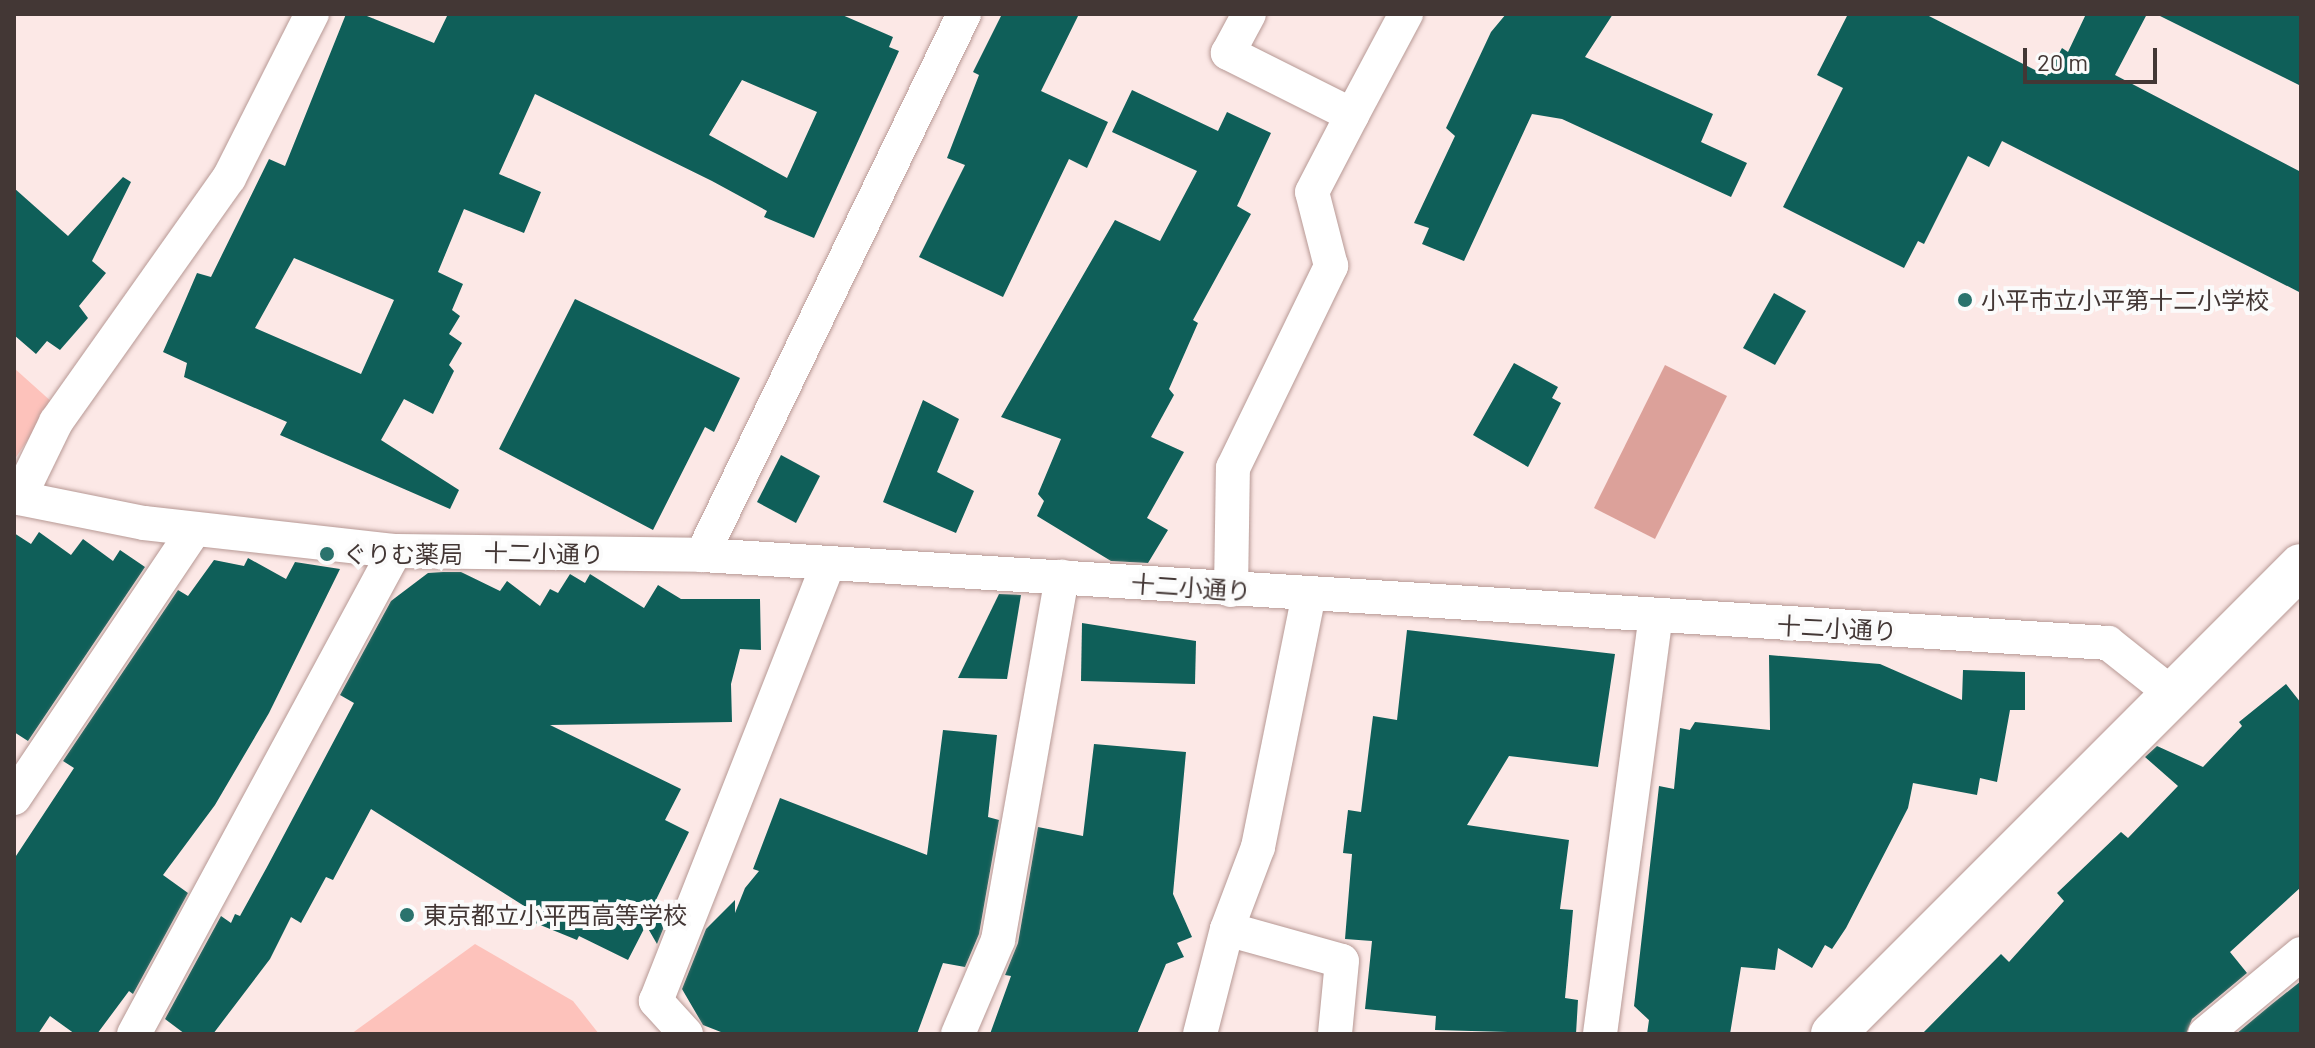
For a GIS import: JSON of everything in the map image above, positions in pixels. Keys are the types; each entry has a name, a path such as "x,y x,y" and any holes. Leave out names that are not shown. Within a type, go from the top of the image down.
{"street":[{"path":"17,497 56,422 229,178 312,14"},
{"path":"702,555 964,14"},
{"path":"1249,14 1228,53 1352,115"},
{"path":"1231,590 1233,468 1331,266 1312,192 1406,14"},
{"name":"十二小通り","path":"17,497 194,530 395,551 702,555 2108,643 2171,693"},
{"path":"14,798 194,530"},
{"path":"134,1034 395,551"},
{"path":"686,1034 656,1001 828,565"},
{"path":"1833,1034 2301,566"},
{"path":"958,1034 998,940 1062,577"},
{"path":"1200,1034 1227,929 1258,847 1309,594"},
{"path":"1600,1034 1656,617"},
{"path":"1227,929 1342,961 1335,1034"},
{"path":"2205,1034 2301,954"}],"shaded area":[{"path":"1665,365 1727,396 1655,539 1594,508"},
{"path":"14,368 53,403 14,460"},
{"path":"475,944 573,1001 599,1034 351,1034"}],"building":[{"path":"346,14 362,14 434,43 448,14 840,14 893,37 889,47 899,51 814,238 764,217 767,211 712,181 535,94 499,174 541,192 524,233 464,209 438,272 463,284 452,310 460,316 449,334 462,343 449,365 454,371 433,414 404,399 381,440 459,490 450,509 280,435 287,422 184,377 187,363 163,352 197,273 211,277 269,159 285,166","holes":["742,80 817,112 787,178 709,135","294,258 394,300 361,374 255,328"]},
{"path":"1002,14 1079,14 1041,91 1108,122 1087,168 1069,159 1003,297 919,257 965,165 947,158 979,75 973,72"},
{"path":"1506,14 1613,14 1585,57 1713,114 1701,142 1747,163 1731,197 1562,119 1532,114 1464,261 1422,244 1429,228 1414,223 1455,136 1446,128 1491,32"},
{"path":"1848,14 1925,14 2047,76 2062,48 2068,52 2086,14 2147,14 2115,75 2301,172 2301,293 2002,141 1989,167 1968,156 1924,244 1918,241 1904,268 1783,207 1843,88 1817,75"},
{"path":"2156,14 2301,14 2301,86"},
{"path":"1132,90 1218,131 1227,112 1271,133 1237,206 1251,214 1193,320 1198,323 1169,389 1174,395 1151,437 1184,452 1147,518 1168,530 1148,563 1111,561 1037,516 1044,501 1038,494 1061,439 1001,417 1115,220 1160,241 1197,171 1112,132"},
{"path":"123,177 131,182 92,261 106,273 79,306 88,318 60,350 47,341 36,354 14,335 14,188 68,236"},
{"path":"1774,293 1806,311 1775,365 1743,348"},
{"path":"575,299 740,378 714,432 705,427 653,530 499,449"},
{"path":"1514,363 1558,387 1552,398 1561,403 1528,467 1473,435"},
{"path":"923,400 959,419 937,472 974,491 956,533 883,502"},
{"path":"781,455 820,476 796,523 757,502"},
{"path":"39,532 71,555 83,539 113,561 120,550 145,567 28,741 14,732 14,533 31,544"},
{"path":"248,558 286,579 295,562 340,569 269,713 215,805 163,875 188,893 133,994 129,991 97,1034 75,1034 50,1016 38,1034 14,1034 14,859 74,768 63,761 178,590 188,596 214,560 244,566"},
{"path":"461,572 500,591 507,581 540,606 550,589 558,593 570,574 585,583 590,574 644,608 658,585 681,599 760,599 761,650 740,649 731,684 732,722 550,725 681,789 665,820 689,832 654,904 670,912 657,944 646,925 628,960 579,936 577,940 533,922 540,916 371,809 333,880 326,877 301,923 291,917 270,959 213,1034 185,1034 165,1019 221,916 231,923 235,914 240,916 267,867 354,703 340,695 391,601 428,573"},
{"path":"999,594 1021,595 1007,679 958,678"},
{"path":"1082,623 1196,641 1195,684 1081,681"},
{"path":"1407,630 1615,654 1598,767 1509,756 1467,825 1569,840 1560,909 1573,910 1565,998 1578,1000 1576,1034 1435,1030 1436,1016 1365,1009 1372,941 1345,939 1352,854 1343,853 1348,810 1361,812 1373,716 1397,720"},
{"path":"1769,655 1880,664 1962,700 1963,670 2025,672 2025,710 2010,710 1997,782 1980,778 1977,795 1913,783 1908,808 1846,928 1832,949 1825,945 1812,968 1778,948 1775,970 1741,967 1730,1034 1647,1034 1649,1020 1634,1006 1659,786 1674,789 1680,728 1690,730 1695,722 1770,730"},
{"path":"2286,684 2301,703 2301,887 2230,952 2247,973 2192,1019 2186,1034 1922,1034 2001,954 2009,962 2064,901 2057,893 2121,832 2128,838 2178,786 2145,757 2157,746 2203,767 2242,726 2239,722"},
{"path":"943,730 997,735 988,817 999,820 979,934 965,967 943,963 917,1034 726,1034 703,1025 682,989 706,929 735,900 735,913 745,888 759,871 753,869 780,798 927,855"},
{"path":"1094,744 1186,752 1173,894 1192,937 1177,943 1184,957 1166,964 1137,1034 990,1034 1011,976 1005,975 1018,943 1038,827 1083,836"},
{"path":"2301,981 2301,1034 2236,1034 2272,1004"}],"place":[{"name":"小平市立小平第十二小学校","path":"1965,300"},
{"name":"ぐりむ薬局","path":"327,554"},
{"name":"東京都立小平西高等学校","path":"407,915"}]}
